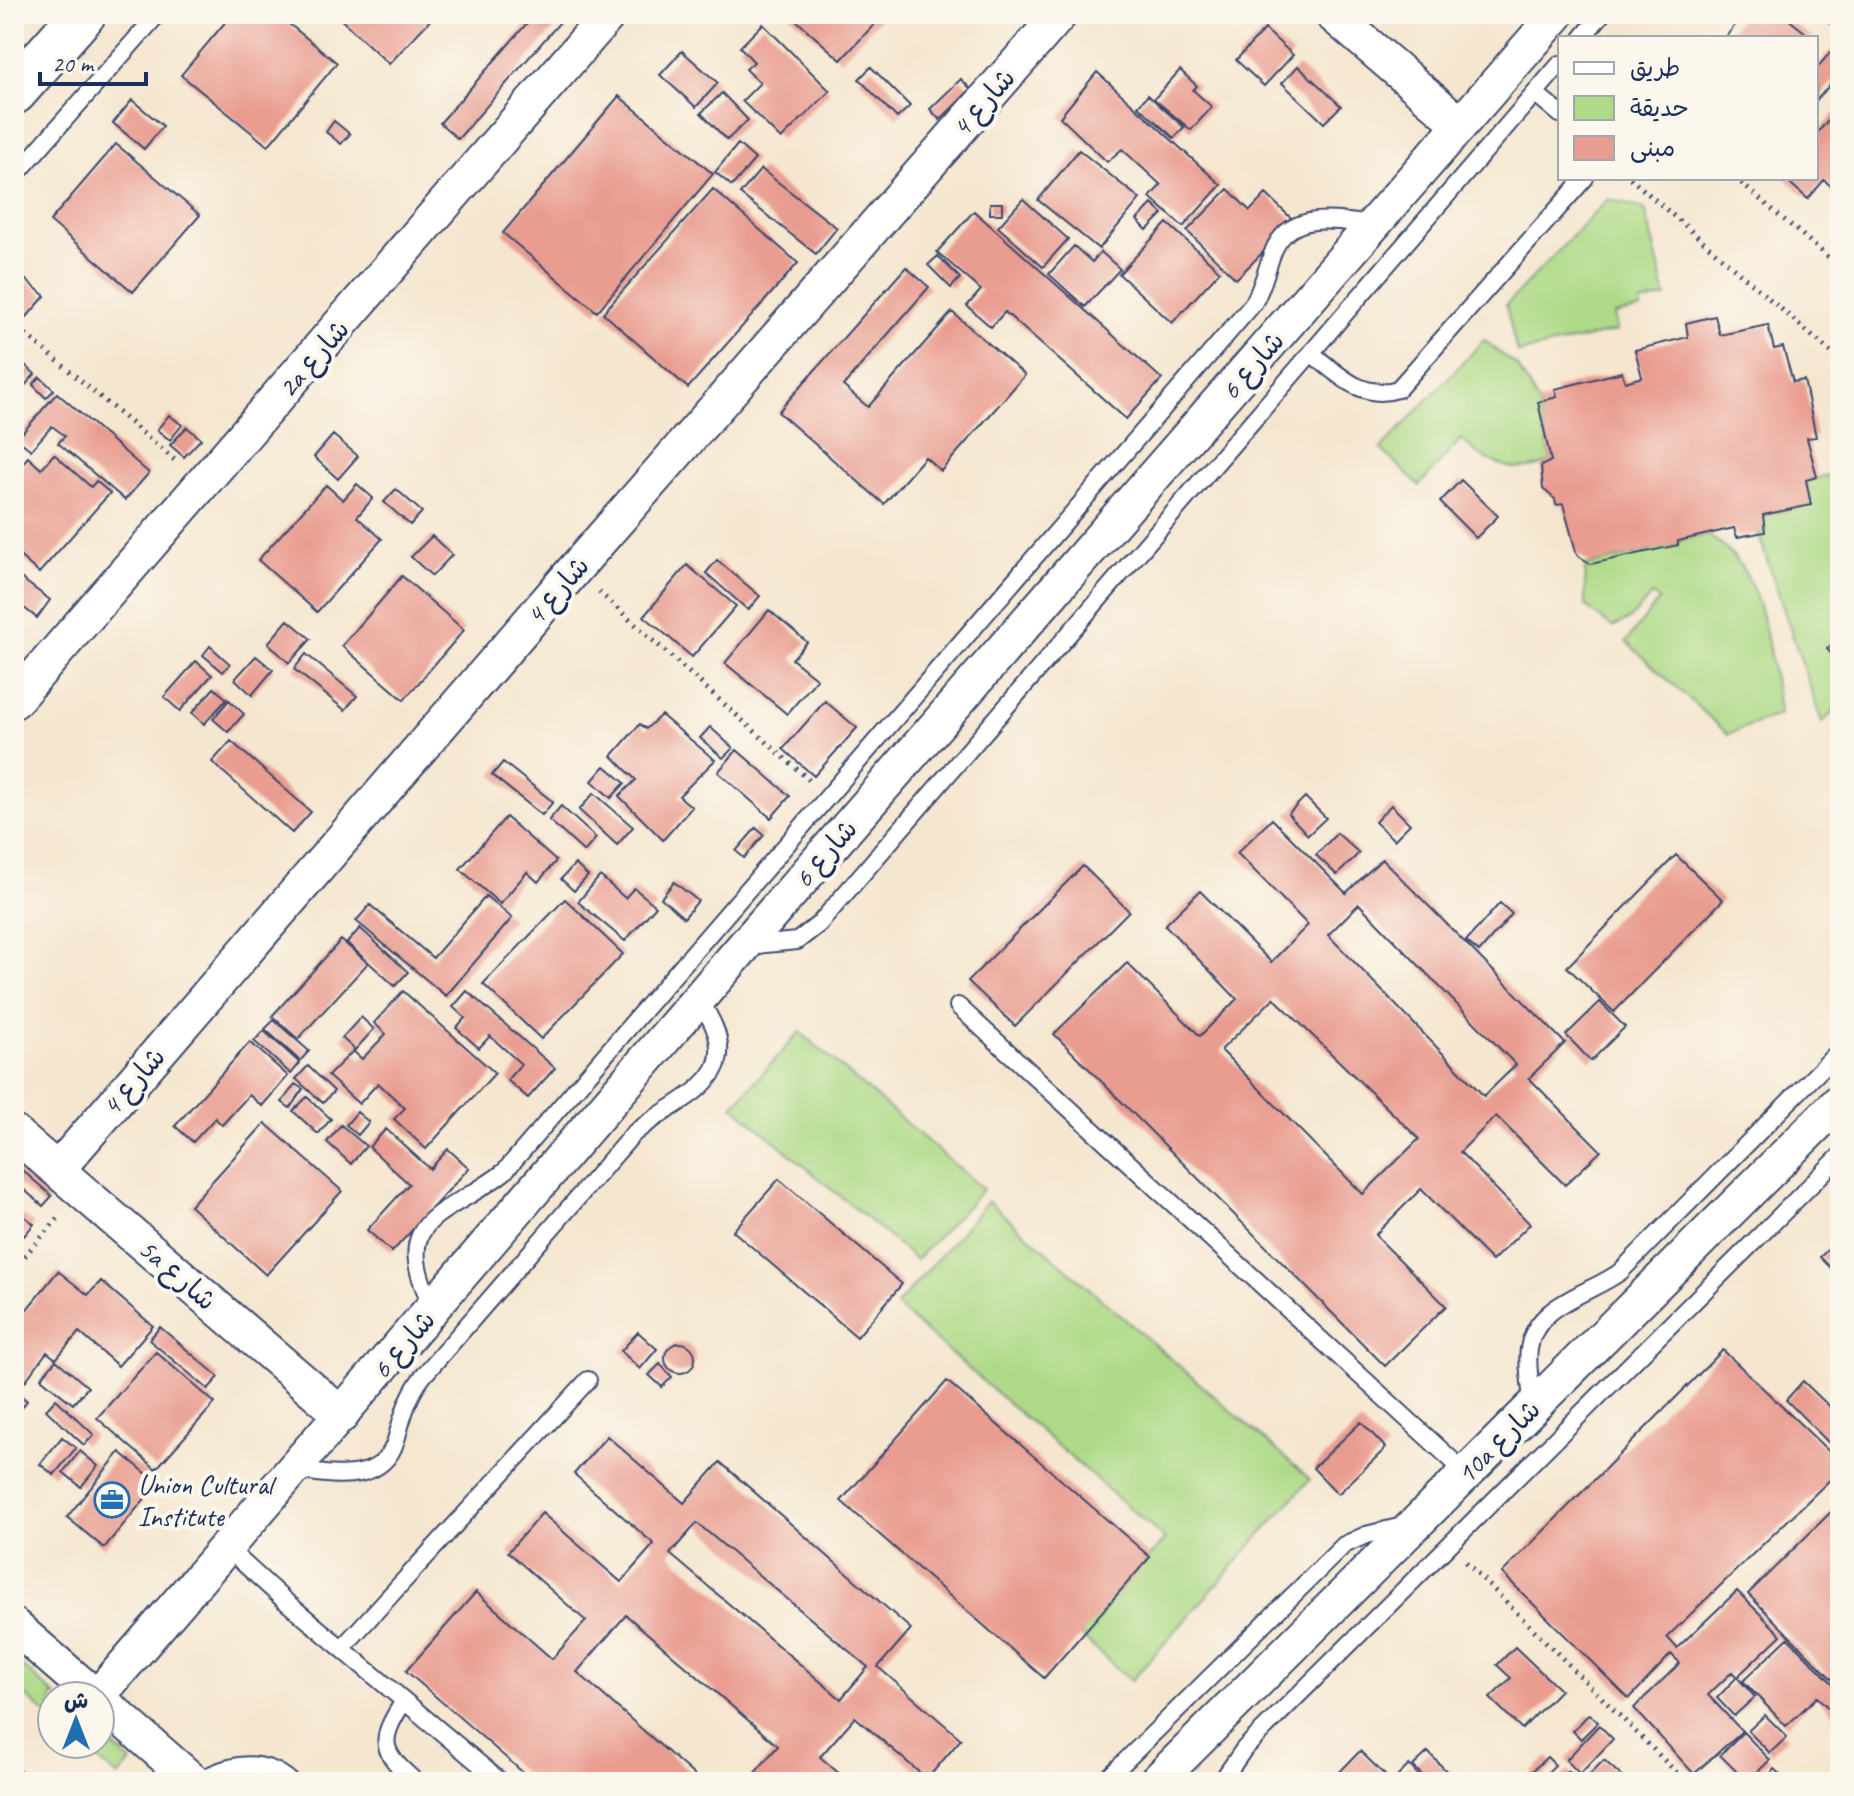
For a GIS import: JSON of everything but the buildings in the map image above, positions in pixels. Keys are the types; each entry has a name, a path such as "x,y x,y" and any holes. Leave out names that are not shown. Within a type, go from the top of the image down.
{"main road":[{"path":"14,92 83,14"}],"street":[{"name":"2a شارع","path":"14,701 609,14"},
{"name":"شارع 4","path":"69,1180 574,570 1060,14"},
{"path":"1332,14 1460,124"},
{"name":"شارع 6","path":"113,1680 698,999 1374,225 1545,21"},
{"name":"10a شارع","path":"1156,1782 1840,1101"},
{"name":"5a شارع","path":"14,1133 342,1415"},
{"path":"14,1626 78,1680"},
{"path":"116,1713 195,1782"}],"lane":[{"path":"14,177 158,14"},
{"path":"1584,36 1602,14"},
{"path":"744,946 797,941 819,924 1558,66"},
{"path":"1535,93 1558,112"},
{"path":"1311,353 1356,388 1384,394 1398,389 1583,180"},
{"path":"434,1309 417,1270 416,1252 429,1221 442,1208 474,1193 504,1172 1253,304 1281,238 1291,228 1318,219 1374,225"},
{"path":"291,1470 352,1476 366,1472 388,1455 407,1401 423,1376 633,1134 694,1095 707,1083 715,1068 717,1033 698,999"},
{"path":"958,1006 1466,1473"},
{"path":"1532,1407 1529,1349 1543,1317 1556,1306 1589,1292 1620,1272 1840,1050"},
{"path":"1221,1782 1244,1749 1840,1156"},
{"path":"342,1648 588,1380"},
{"path":"1104,1782 1344,1545 1366,1535 1416,1522"},
{"path":"227,1548 501,1782"},
{"path":"404,1701 385,1738 394,1763 416,1782"},
{"path":"195,1782 224,1768 252,1765 270,1769 291,1782"},
{"path":"14,1778 19,1782"}],"path":[{"path":"1632,180 1840,360"},
{"path":"1737,180 1840,267"},
{"path":"14,324 203,485"},
{"path":"574,570 828,797"},
{"path":"14,1268 69,1180"},
{"path":"1450,1546 1686,1782"}],"green space":[{"path":"1608,199 1645,209 1666,297 1640,303 1641,309 1614,315 1617,331 1517,353 1506,305"},
{"path":"1484,340 1518,367 1538,402 1551,461 1538,466 1514,468 1491,461 1461,439 1419,486 1381,449"},
{"path":"1840,474 1840,637 1827,649 1840,663 1840,705 1822,723 1758,533 1765,532 1763,515 1811,505 1806,480"},
{"path":"1706,535 1726,548 1753,588 1767,639 1780,714 1728,734 1626,642 1659,600 1652,595 1629,620 1612,627 1585,606 1585,566 1678,545 1678,541"},
{"path":"800,1032 983,1189 916,1260 733,1106"},
{"path":"988,1201 1310,1479 1131,1681 1080,1635 1165,1539 896,1306"},
{"path":"14,1659 38,1680 36,1705 14,1686"},
{"path":"116,1749 131,1762 118,1777 98,1760 116,1760"}],"place":[{"name":"Union Cultural Institute","path":"112,1500"}]}
